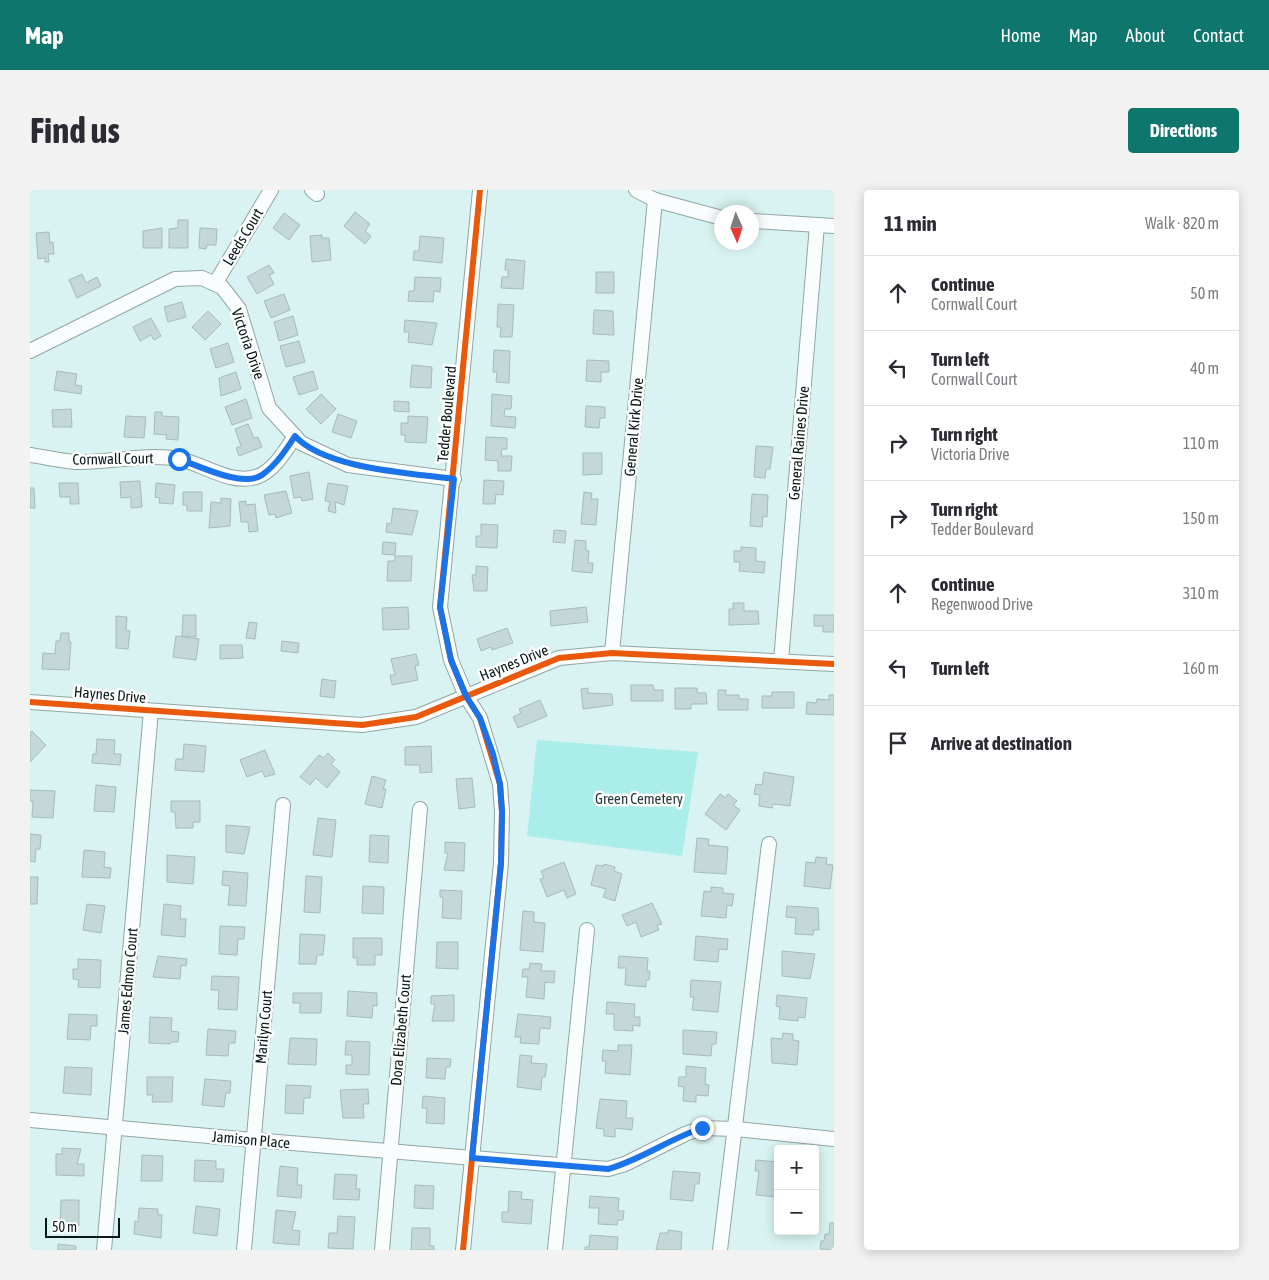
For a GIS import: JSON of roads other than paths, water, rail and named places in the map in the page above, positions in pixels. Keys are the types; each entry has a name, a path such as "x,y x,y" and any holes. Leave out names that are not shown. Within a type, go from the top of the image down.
{"street":[{"name":"Leeds Court","path":"215,284 270,190"},
{"name":"Tedder Boulevard","path":"463,1250 501,863 502,812 500,784 493,754 480,718 466,696 451,660 440,607 454,479 480,190"},
{"path":"636,190 655,200 714,216"},
{"name":"General Kirk Drive","path":"612,653 655,200"},
{"path":"759,221 834,226"},
{"name":"General Raines Drive","path":"781,661 817,225"},
{"path":"30,351 175,279 202,278 215,284"},
{"name":"Victoria Drive","path":"215,284 222,287 239,309 269,408 301,443 348,464 454,479"},
{"name":"Cornwall Court","path":"30,456 76,462 151,458 179,459 224,475 244,479 261,476 276,462 295,436"},
{"name":"Haynes Drive","path":"30,702 362,725 416,717 559,658 612,653 834,664"},
{"name":"James Edmon Court","path":"104,1250 151,711"},
{"name":"Marilyn Court","path":"244,1250 283,805"},
{"name":"Dora Elizabeth Court","path":"382,1250 420,809"},
{"path":"720,1250 736,1129 768,844"},
{"path":"554,1250 587,930"},
{"name":"Jamison Place","path":"30,1120 608,1169 625,1164 685,1134 702,1128 736,1129 834,1139"}],"park label":[{"name":"Green Cemetery","path":"639,799"}]}
